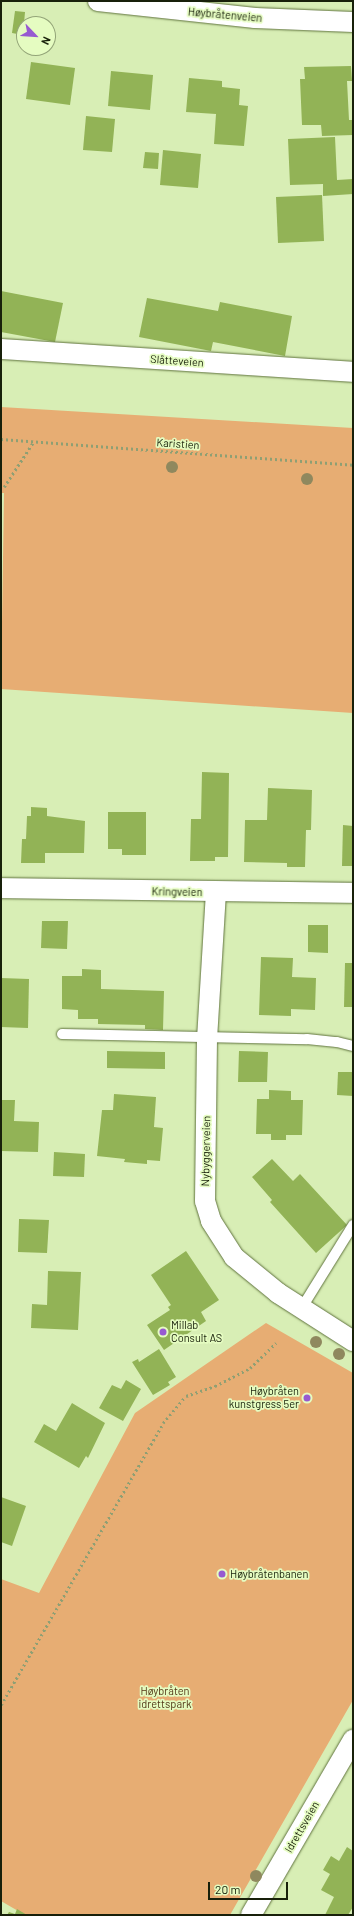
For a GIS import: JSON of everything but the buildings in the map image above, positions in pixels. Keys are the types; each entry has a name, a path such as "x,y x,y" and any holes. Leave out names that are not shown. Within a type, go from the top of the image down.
{"street":[{"name":"Høybråtenveien","path":"98,1 255,18 353,22"},
{"name":"Slåtteveien","path":"1,350 353,372"},
{"name":"Kringveien","path":"1,888 353,893"},
{"name":"Nybyggerveien","path":"216,892 207,1038 205,1201 212,1221 234,1257 255,1276 301,1309 353,1340"},
{"name":"Idrettsveien","path":"251,1915 353,1740"}],"lane":[{"path":"62,1034 307,1039 337,1042 353,1046"},
{"path":"301,1309 353,1225"}],"path":[{"name":"Karistien","path":"1,439 353,465"},
{"path":"4,487 34,441"},
{"path":"1,1705 163,1423 186,1396 215,1386 250,1368 276,1343"}],"green space":[{"path":"1,407 353,428 353,713 1,689 4,493 1,493"},
{"name":"Høybråtenbanen","path":"266,1323 353,1373 353,1700 230,1915 25,1915 1,1901 1,1579 39,1593 135,1413"}],"place":[{"name":"Millab Consult AS","path":"163,1332"},
{"name":"Høybråten kunstgress 5er","path":"307,1398"},
{"name":"Høybråtenbanen","path":"222,1574"}],"park label":[{"name":"Høybråten idrettspark","path":"165,1698"}]}
